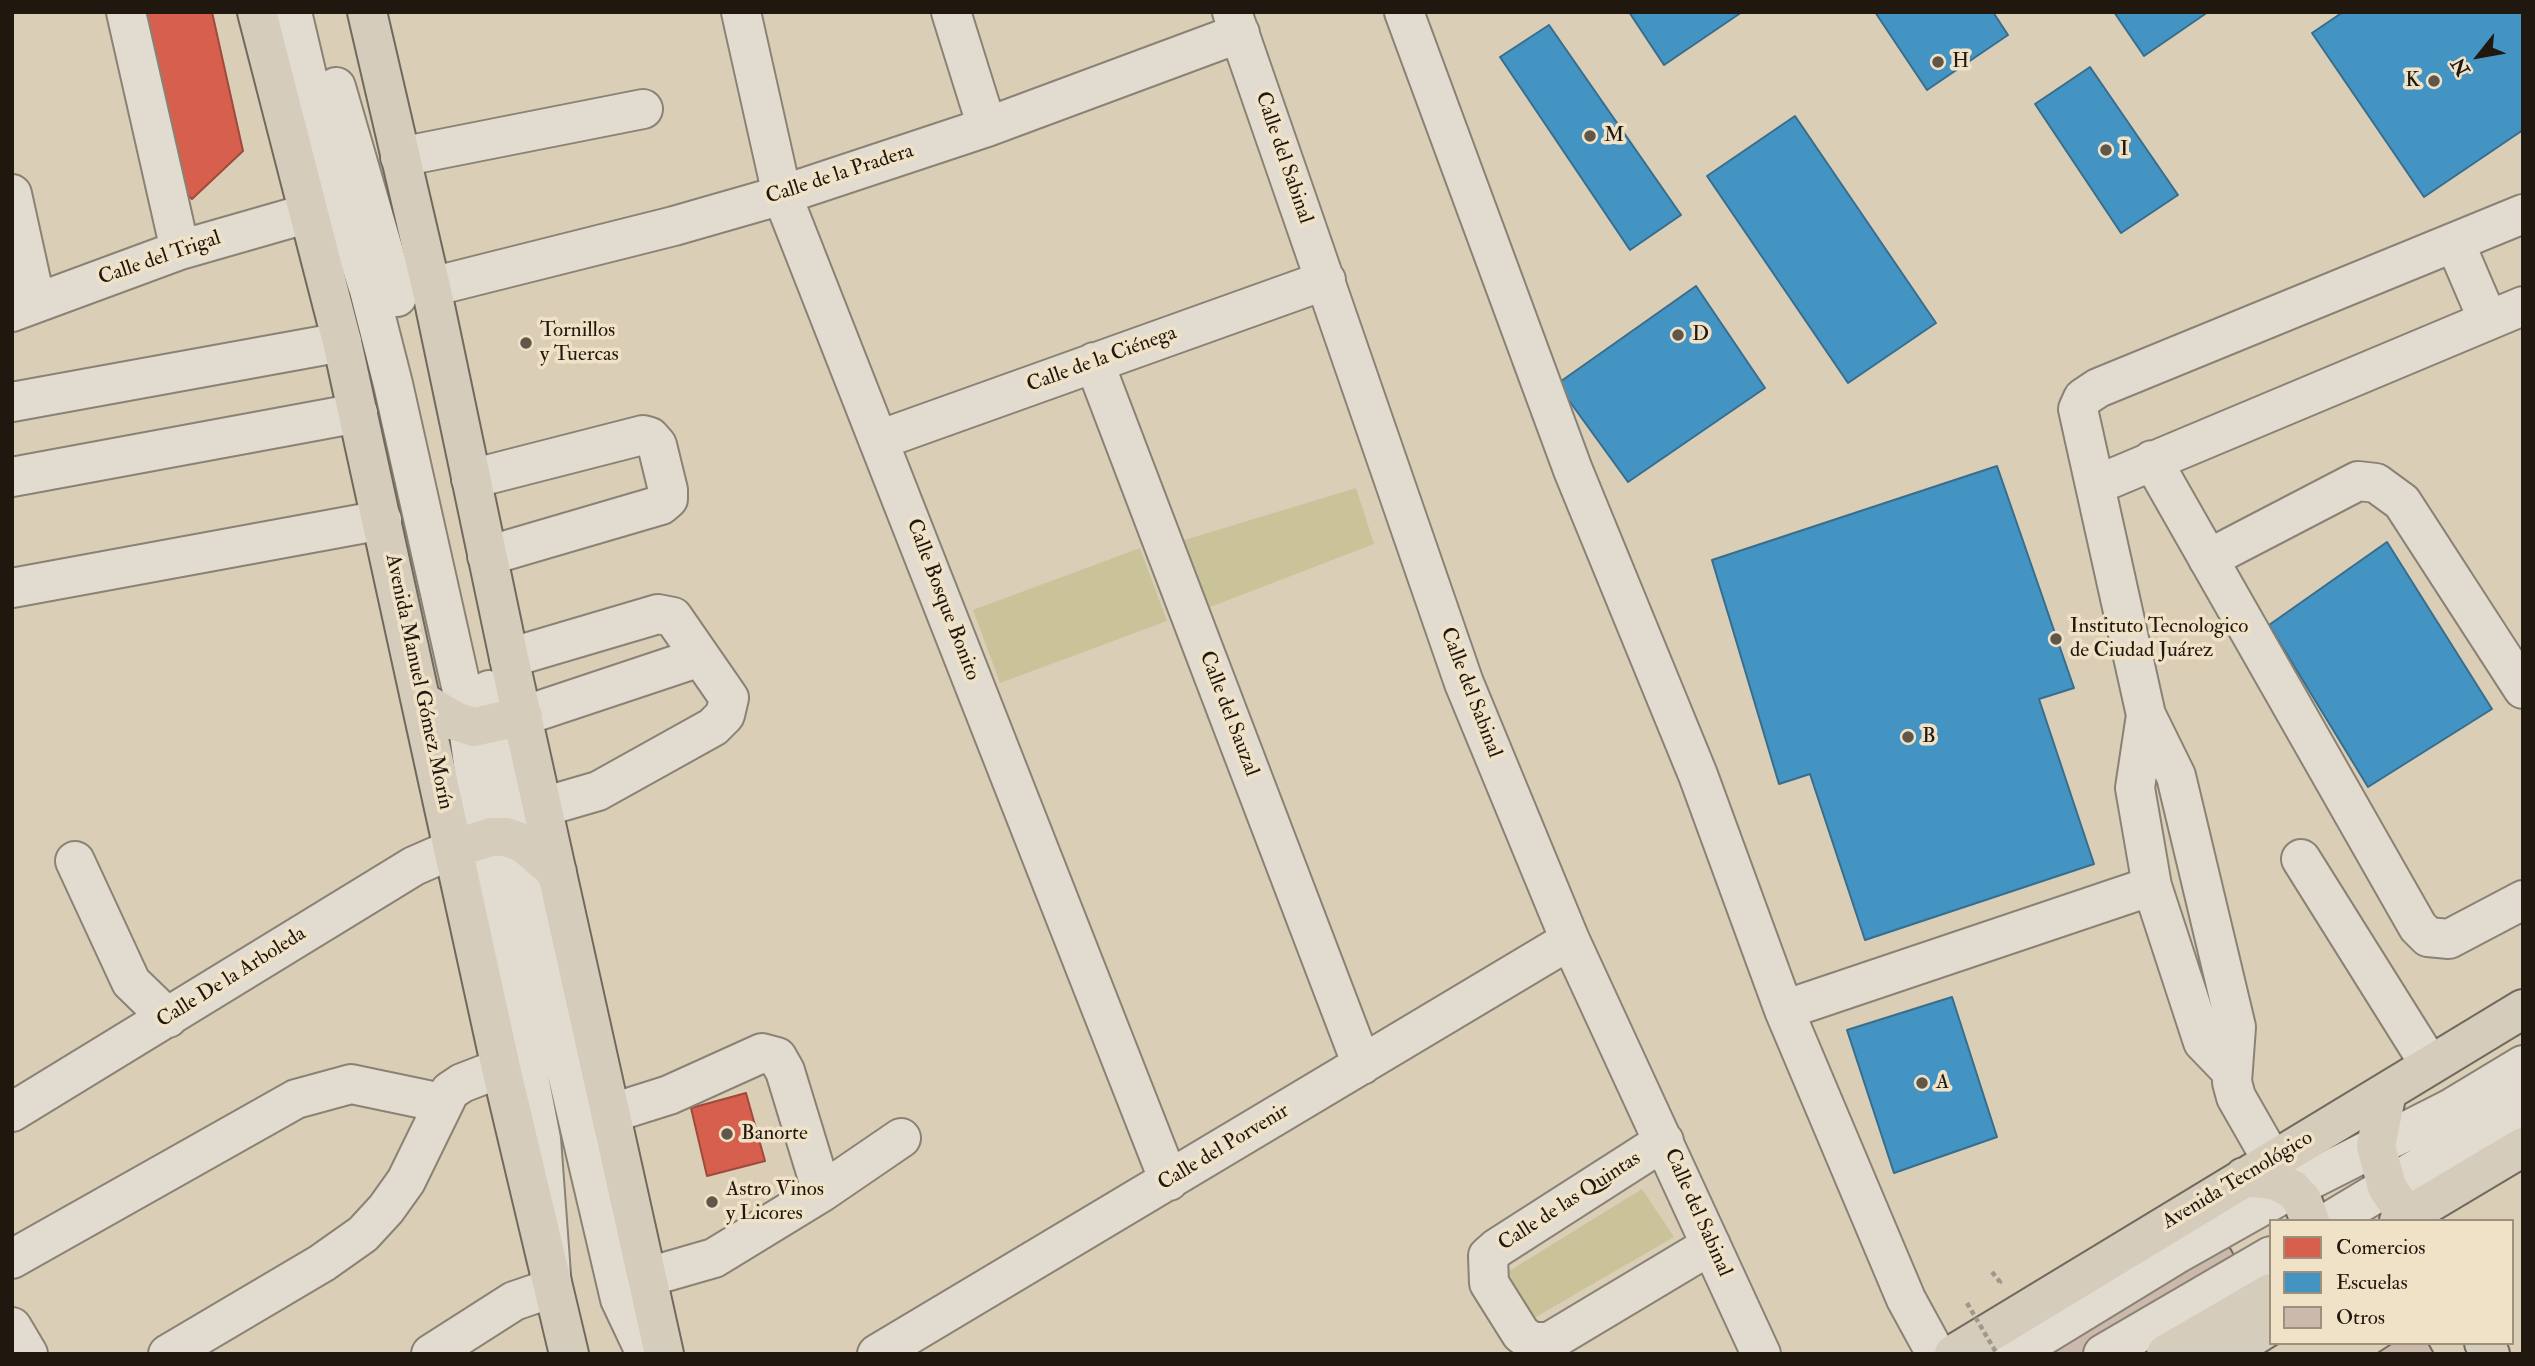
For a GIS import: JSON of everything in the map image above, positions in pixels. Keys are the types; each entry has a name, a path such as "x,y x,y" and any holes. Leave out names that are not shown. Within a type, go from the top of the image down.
{"main road":[{"name":"Avenida Manuel Gómez Morín","path":"257,12 342,341 421,701 483,842 501,1068 569,1354"},
{"path":"367,12 431,287 509,657 495,722 543,807 664,1354"},
{"path":"421,701 495,722"},
{"path":"483,842 523,843 557,872"},
{"name":"Avenida Tecnológico","path":"1954,1354 2280,1186 2387,1092 2523,1009"},
{"path":"2387,1092 2376,1146 2401,1213 2523,1147"},
{"path":"2166,1354 2269,1294"},
{"path":"2225,1354 2269,1326"}],"street":[{"path":"126,12 180,250"},
{"path":"292,12 325,152 369,290 393,384 465,704 495,722 700,657"},
{"path":"319,12 341,109 396,293 495,722 483,842 541,1139 552,1288 514,1301 431,1354"},
{"name":"Calle Bosque Bonito","path":"741,12 782,195 1169,1181"},
{"path":"951,12 986,127"},
{"path":"1404,12 1573,470 1698,775 1784,1010 1906,1299 1936,1354"},
{"name":"Calle de la Pradera","path":"431,287 674,226 782,195 986,127 1236,23"},
{"name":"Calle del Sabinal","path":"1236,23 1464,683 1570,940 1761,1354"},
{"path":"400,157 643,109"},
{"path":"12,194 24,307"},
{"name":"Calle del Trigal","path":"24,307 180,250 309,213"},
{"path":"2280,1186 2236,1097 2230,1070 2236,1027 2176,776 2146,715 2078,409 2090,391 2523,214"},
{"path":"2455,243 2488,320"},
{"name":"Calle de la Ciénega","path":"879,440 1326,280"},
{"path":"2096,485 2523,306"},
{"path":"12,402 342,341"},
{"name":"Calle del Sauzal","path":"1094,362 1362,1065"},
{"path":"12,477 358,413"},
{"path":"471,479 643,435 650,437 657,445 668,490 668,499 662,505 487,556"},
{"path":"2152,460 2418,927 2428,937 2449,939 2523,900"},
{"path":"2208,559 2358,481 2376,483 2402,502 2523,689"},
{"path":"12,588 383,520"},
{"path":"509,657 658,614 673,617 700,657 712,669 729,698 725,715 713,727 598,791 543,807"},
{"path":"2146,715 2135,788 2152,886 2203,1042 2230,1070"},
{"path":"483,842 620,1299 646,1354"},
{"name":"Calle De la Arboleda","path":"12,1112 414,866 483,842"},
{"path":"2301,859 2430,1065"},
{"path":"75,861 131,982 169,1018"},
{"path":"1784,1010 2152,886"},
{"name":"Calle del Porvenir","path":"880,1353 1570,940"},
{"path":"612,1113 669,1095 762,1053 777,1057 785,1070 822,1192"},
{"path":"2013,1354 2175,1255 2280,1186 2376,1146 2450,1109 2523,1065"},
{"path":"168,1354 322,1263 363,1234 386,1209 405,1181 450,1091 462,1083 501,1068"},
{"path":"12,1259 296,1099 351,1084 442,1103"},
{"path":"2348,1219 2401,1213 2523,1105"},
{"path":"648,1277 714,1258 822,1192 901,1138"},
{"name":"Calle de las Quintas","path":"1664,1141 1497,1248 1488,1256 1489,1283 1521,1334 1532,1342 1549,1342 1711,1245"},
{"path":"2103,1354 2269,1257"},
{"path":"12,1327 28,1354"}],"path":[{"path":"1992,1272 2000,1282"},
{"path":"1967,1303 1997,1354"}],"shaded area":[{"path":"1356,488 1374,544 1205,609 1178,542"},
{"path":"1140,548 1167,621 1000,683 973,610"},
{"path":"1642,1189 1674,1237 1534,1318 1506,1273"}],"building: Comercios":[{"path":"140,12 212,12 243,151 192,199 177,186"},
{"name":"Banorte","path":"746,1093 765,1161 707,1176 691,1108"}],"building: Escuelas":[{"path":"1629,12 1742,12 1664,65"},
{"name":"H","path":"1875,12 1993,12 2008,35 1927,90"},
{"path":"2114,12 2208,12 2144,56"},
{"name":"K","path":"2343,12 2523,12 2523,130 2424,197 2312,33"},
{"name":"M","path":"1549,25 1681,215 1630,250 1500,57"},
{"name":"I","path":"2090,67 2178,195 2121,233 2035,104"},
{"path":"1795,116 1936,323 1848,383 1707,176"},
{"name":"D","path":"1696,286 1765,388 1628,482 1557,384"},
{"name":"B","path":"1997,466 2074,688 2039,699 2094,864 1865,940 1810,774 1779,784 1712,560"},
{"path":"2387,542 2492,709 2368,787 2269,625"},
{"name":"A","path":"1952,997 1997,1137 1894,1173 1847,1030"}],"building: Otros":[{"path":"2227,1243 2238,1262 2083,1354 2040,1354"},
{"path":"2390,1345 2429,1345 2434,1354 2376,1354"}],"place":[{"name":"H","path":"1938,62"},
{"name":"K","path":"2434,81"},
{"name":"M","path":"1590,136"},
{"name":"I","path":"2106,150"},
{"name":"D","path":"1678,335"},
{"name":"Tornillos y Tuercas","path":"526,343"},
{"name":"Instituto Tecnologico de Ciudad Juárez","path":"2056,639"},
{"name":"B","path":"1908,737"},
{"name":"A","path":"1922,1083"},
{"name":"Banorte","path":"727,1134"},
{"name":"Astro Vinos y Licores","path":"712,1202"}]}
